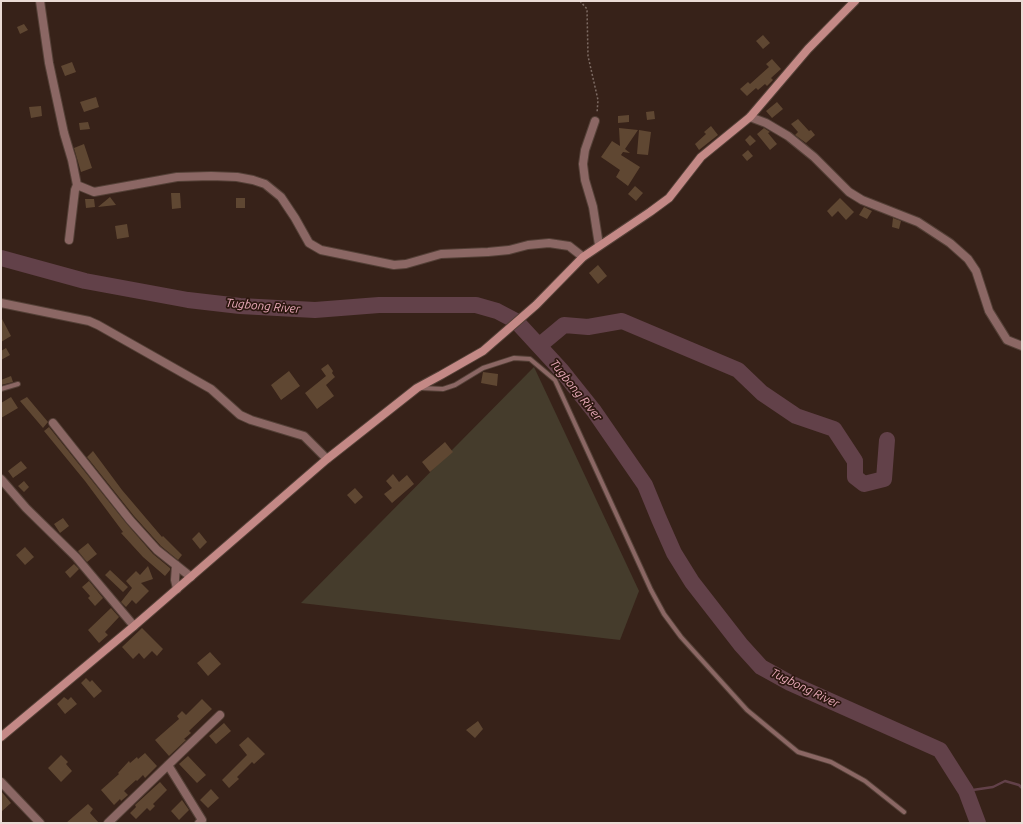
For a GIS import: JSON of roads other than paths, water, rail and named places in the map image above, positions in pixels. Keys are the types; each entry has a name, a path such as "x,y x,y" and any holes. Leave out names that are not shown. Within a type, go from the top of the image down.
{"street":[{"path":"40,1 49,63 77,185 75,190 69,240"},
{"path":"1,737 134,626 327,459 416,388 483,351 536,305 583,257 669,198 701,157 750,117 808,49 855,1"},
{"path":"750,117 766,123 788,136 814,157 850,192 862,200 918,222 950,243 968,258 976,271 989,311 1007,340 1022,346"},
{"path":"595,121 585,150 583,164 584,180 592,208 599,246"},
{"path":"77,185 94,192 177,177 211,176 236,177 253,180 265,184 281,197 309,243 321,250 394,265 406,264 441,254 509,250 528,245 549,243 569,246 583,257"},
{"path":"1,303 94,323 211,389 240,415 251,420 304,436 327,459"},
{"path":"52,423 130,520 157,550 191,577"},
{"path":"1,479 26,508 76,557 134,626"},
{"path":"176,565 175,580 177,589"},
{"path":"108,823 220,715"},
{"path":"168,766 202,820 199,823"},
{"path":"1,782 40,823"}],"lane":[{"path":"416,388 443,389 455,385 483,368 514,358 530,359 555,380 651,590 664,614 680,637 747,710 798,752 831,762 865,781 904,812"},
{"path":"1,389 18,384"}],"waterway":[{"name":"Tugbong River","path":"1,258 85,281 188,300 240,306 315,310 379,305 476,305 497,311 516,321 562,371 594,411 645,485 674,553 692,582 741,645 761,667 790,683 940,750 966,791 978,823"},
{"path":"540,345 564,325 588,327 622,321 738,370 762,393 796,416 834,429 855,461 855,477 864,484 884,479 887,440"},
{"path":"966,791 993,787 1005,781 1019,785 1022,788"}]}
